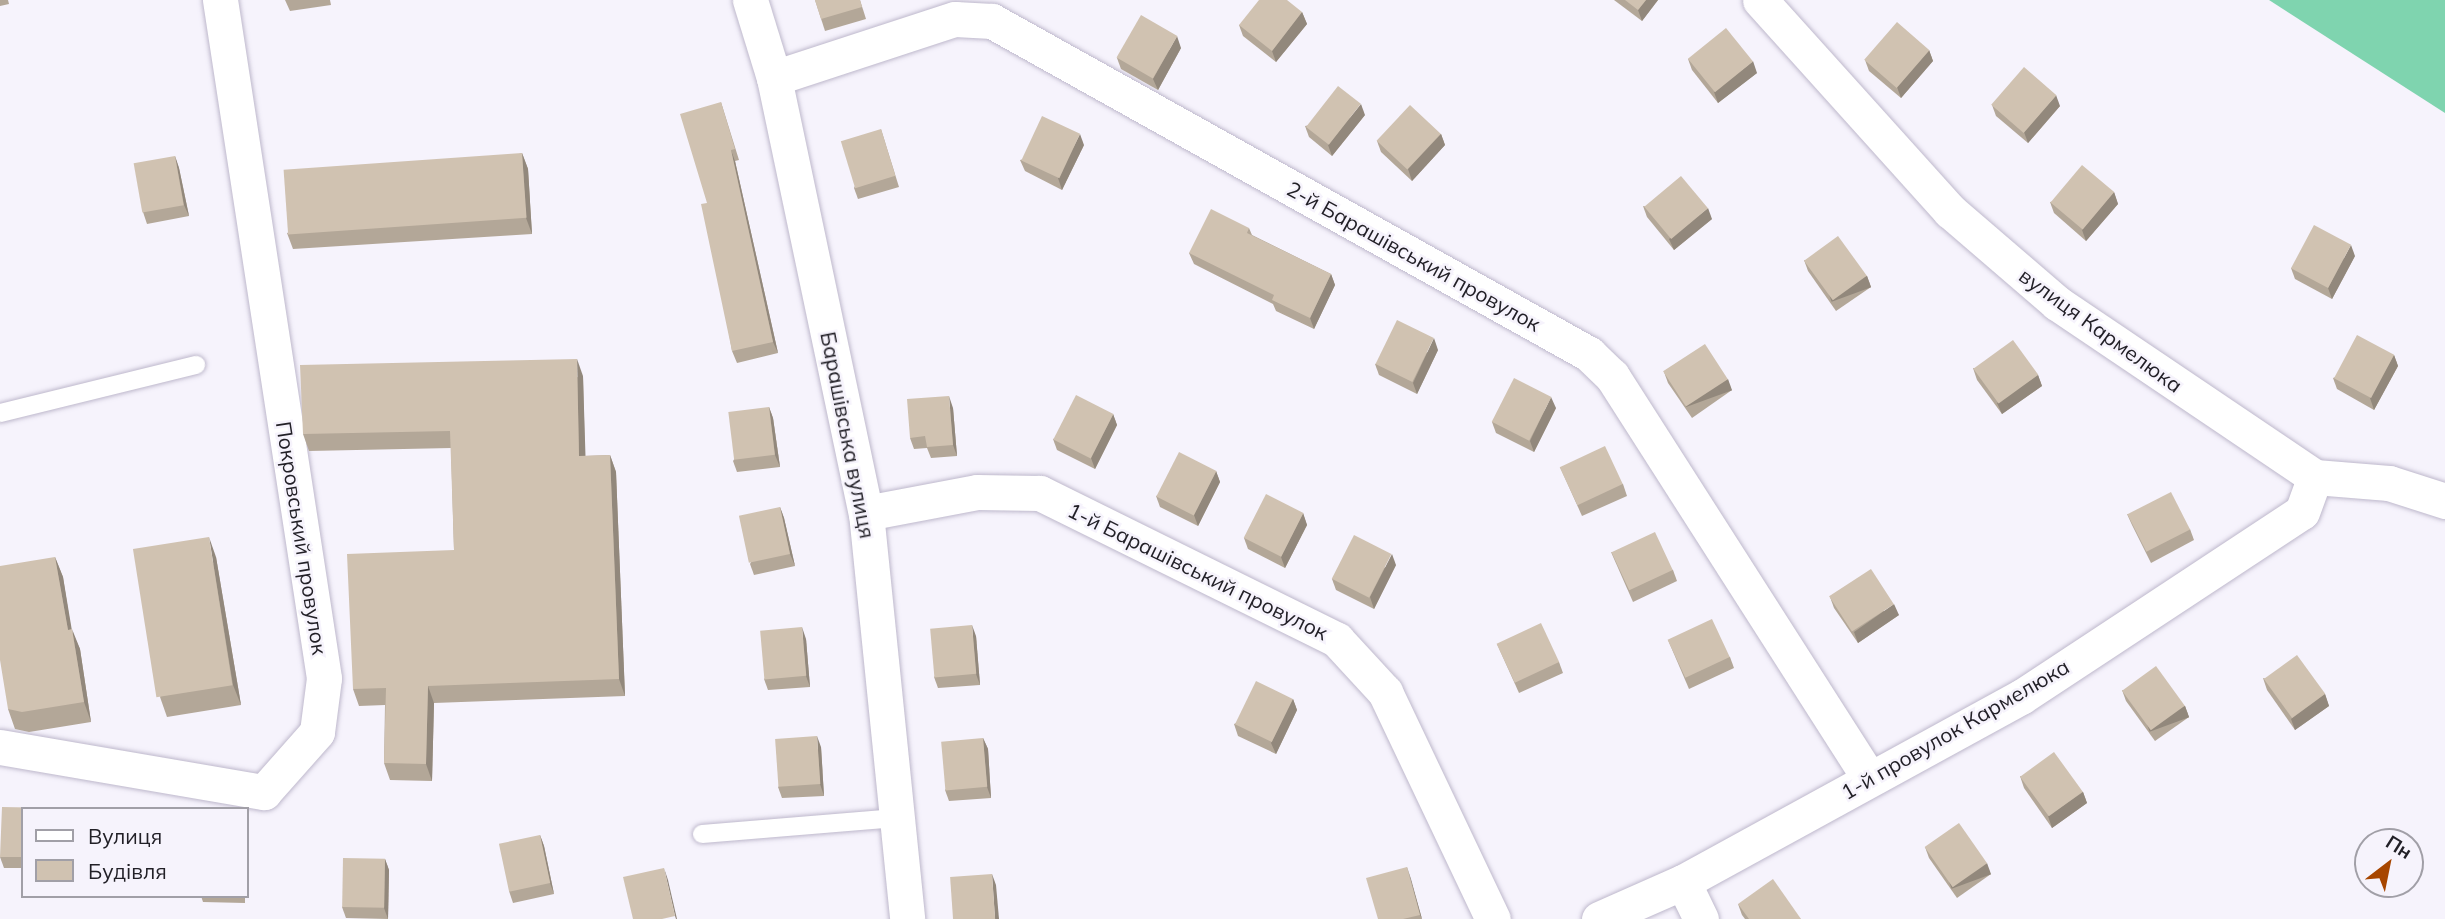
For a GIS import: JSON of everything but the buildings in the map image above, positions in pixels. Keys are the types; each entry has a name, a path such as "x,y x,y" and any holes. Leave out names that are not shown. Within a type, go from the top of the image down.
{"street":[{"name":"Покровський провулок","path":"0,747 264,792 317,732 324,678 220,0"},
{"name":"Барашівська вулиця","path":"750,0 774,78 866,513 907,919"},
{"name":"вулиця Кармелюка","path":"1760,0 1959,220 2057,303 2315,477 2389,483 2445,501"},
{"name":"2-й Барашівський провулок","path":"774,78 955,19 992,21 1589,354 1612,376 1869,778"},
{"name":"1-й провулок Кармелюка","path":"1599,919 1683,882 2021,697 2302,512 2315,477"},
{"name":"1-й Барашівський провулок","path":"866,513 977,492 1040,493 1337,640 1385,692 1493,919"},
{"path":"1683,882 1701,919"}],"lane":[{"path":"0,413 195,365"},
{"path":"702,834 897,818"}],"green space":[{"path":"2269,0 2445,0 2445,113"}]}
